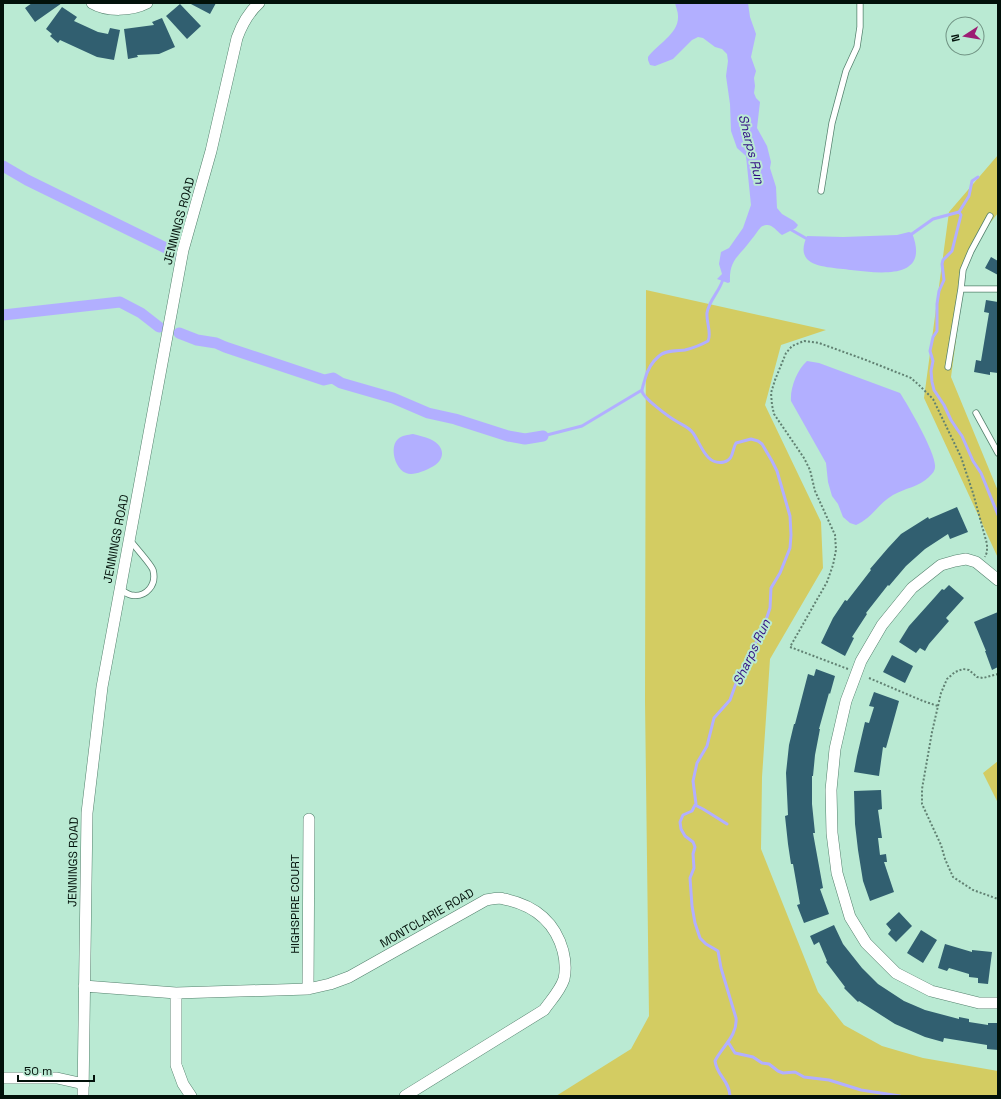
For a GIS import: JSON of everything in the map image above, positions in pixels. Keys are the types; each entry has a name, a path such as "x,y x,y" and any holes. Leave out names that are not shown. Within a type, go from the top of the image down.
{"street":[{"path":"92,3 113,9 131,8 148,3"},
{"name":"JENNINGS ROAD","path":"83,1096 88,806 103,682 183,250 212,152 237,38 248,15 259,3"},
{"path":"998,580 976,562 966,559 941,565 912,588 882,625 861,661 846,700 835,749 831,790 832,833 837,873 850,917 866,943 896,973 932,991 979,1003 998,1003"},
{"name":"HIGHSPIRE COURT","path":"308,989 309,819"},
{"name":"MONTCLARIE ROAD","path":"84,986 176,993 308,989 330,984 349,977 486,900 503,898 524,905 542,916 553,927 560,941 565,959 564,978 557,993 544,1010 405,1096"},
{"path":"176,993 176,1065 183,1084 191,1096"},
{"path":"3,1078 57,1078 84,1084"}],"lane":[{"path":"821,191 832,123 846,71 857,47 860,27 860,3"},
{"path":"948,367 964,270 970,251 990,216"},
{"path":"961,289 998,289"},
{"path":"976,413 998,453"},
{"path":"120,589 130,595 140,595 149,590 154,582 153,569 129,539"}],"path":[{"path":"850,670 790,647 827,582 836,550 835,535 815,491 810,470 804,458 774,414 772,406 771,393 775,380 786,353 792,346 804,341 819,343 866,360 911,378 933,399 961,457 975,500 987,544 987,552 981,566"},
{"path":"998,674 983,678 966,669 955,672 947,679 944,684 932,732 922,789 922,804 941,845 953,877 973,890 998,899"},
{"path":"869,678 922,701 938,706"}],"shaded area":[{"path":"998,155 998,213 968,251 951,377 998,491 998,558 924,398 949,212"},
{"path":"646,290 826,330 781,345 765,405 821,522 823,568 770,659 762,777 761,849 818,992 844,1025 882,1046 923,1058 998,1071 998,1096 556,1096 631,1049 649,1016 645,701"},
{"path":"998,761 998,803 983,773"}],"water":[{"path":"675,3 748,3 750,17 756,34 751,57 756,71 754,78 754,93 760,102 757,128 767,146 771,162 770,168 776,187 777,208 782,214 798,225 796,228 782,235 768,225 761,227 733,263 730,274 730,282 728,283 717,279 722,274 719,264 721,252 729,248 743,228 751,205 746,156 737,148 731,131 730,104 726,76 728,61 727,54 722,49 715,47 703,38 698,37 692,40 673,59 655,66 650,65 648,57 675,28 678,14"},
{"path":"909,232 912,233 916,248 914,259 908,267 899,271 875,272 828,267 811,262 807,259 804,253 804,245 807,236 843,237 897,235"},
{"path":"807,361 819,363 900,393 932,452 935,467 930,476 916,485 888,498 866,519 856,525 850,523 843,517 838,504 832,496 828,482 826,463 791,401 795,380 800,369"},
{"path":"413,434 428,438 435,442 441,449 442,454 439,462 435,465 422,472 409,474 402,471 396,463 394,458 394,447 398,439 405,435"}],"building":[{"path":"32,3 62,3 35,22 25,8"},
{"path":"189,3 216,3 210,14"},
{"path":"180,4 201,26 187,39 166,16"},
{"path":"62,7 77,17 74,21 98,32 108,34 110,28 120,30 114,60 97,57 60,40 58,43 50,36 52,34 46,29"},
{"path":"162,18 175,47 159,54 137,55 138,57 128,59 124,29 154,25 152,22"},
{"path":"991,257 998,261 998,275 985,268"},
{"path":"986,300 998,302 998,373 990,372 990,375 974,372 976,360 981,361 989,313 984,312"},
{"path":"957,507 968,532 950,539 948,534 925,549 906,566 889,586 888,585 866,613 867,614 852,637 854,638 845,656 821,643 833,618 845,600 847,601 871,570 870,569 901,534 928,517 929,519"},
{"path":"949,585 964,598 946,618 949,621 929,644 925,651 920,648 916,653 899,642 909,626 942,589 944,590"},
{"path":"998,612 998,667 992,670 974,622"},
{"path":"892,655 913,666 905,683 883,672"},
{"path":"816,669 835,676 819,729 812,776 812,804 815,833 813,833 823,888 820,889 829,914 804,923 797,905 800,904 788,844 785,816 788,815 786,773 789,745 808,674 814,676"},
{"path":"874,692 899,701 886,748 883,747 879,776 854,772 865,722 869,723 874,707 869,706"},
{"path":"881,790 882,809 878,810 882,838 878,838 880,855 886,854 887,862 884,862 894,892 870,901 863,881 858,850 855,824 854,791"},
{"path":"899,912 912,926 896,942 888,934 891,930 886,924"},
{"path":"834,925 843,944 862,968 878,984 904,1001 925,1010 959,1019 959,1017 969,1019 969,1022 988,1025 988,1023 998,1023 998,1050 987,1049 987,1045 944,1038 943,1042 925,1037 895,1024 859,1001 858,1002 844,988 845,987 826,962 827,961 819,942 814,945 810,936"},
{"path":"921,930 937,940 923,963 907,953"},
{"path":"945,944 972,952 972,950 992,952 988,984 978,983 978,978 969,977 969,974 949,968 947,971 938,968"}],"waterway":[{"path":"3,166 27,180 178,254"},
{"path":"978,177 972,181 969,196 959,212 961,215 952,251 943,260 942,264 944,280 939,291 937,304 937,331 933,337 930,351 933,361 931,371 934,390 962,436 973,461 981,473 998,515"},
{"path":"909,236 933,219 959,212"},
{"path":"788,228 809,240"},
{"name":"Sharps Run","path":"723,279 720,288 708,308 708,341 685,350 668,352 659,356 648,370 642,391 643,394 657,407 691,431 705,453 713,461 724,462 730,459 736,443 751,439 762,444 777,471 790,516 790,548 780,573 771,588 770,608 763,629 739,675 730,700 714,718 707,746 697,763 693,781 696,804 692,811 683,815 680,822 681,829 685,836 693,842 695,847 693,854 694,868 690,878 695,923 700,938 706,944 718,951 721,968 736,1018 735,1030 715,1061 718,1071 728,1086 730,1096"},
{"path":"3,315 120,302 141,313 159,327"},
{"path":"159,327 179,333"},
{"path":"179,333 197,340 216,343 324,380 333,378 341,383 393,398 428,413 455,419 508,436 525,439 543,436"},
{"path":"543,436 582,426 642,390"},
{"path":"695,805 727,824"},
{"path":"728,1042 735,1053 753,1057 762,1063 769,1064 783,1073 795,1072 804,1077 829,1080 861,1090 900,1096"}]}
